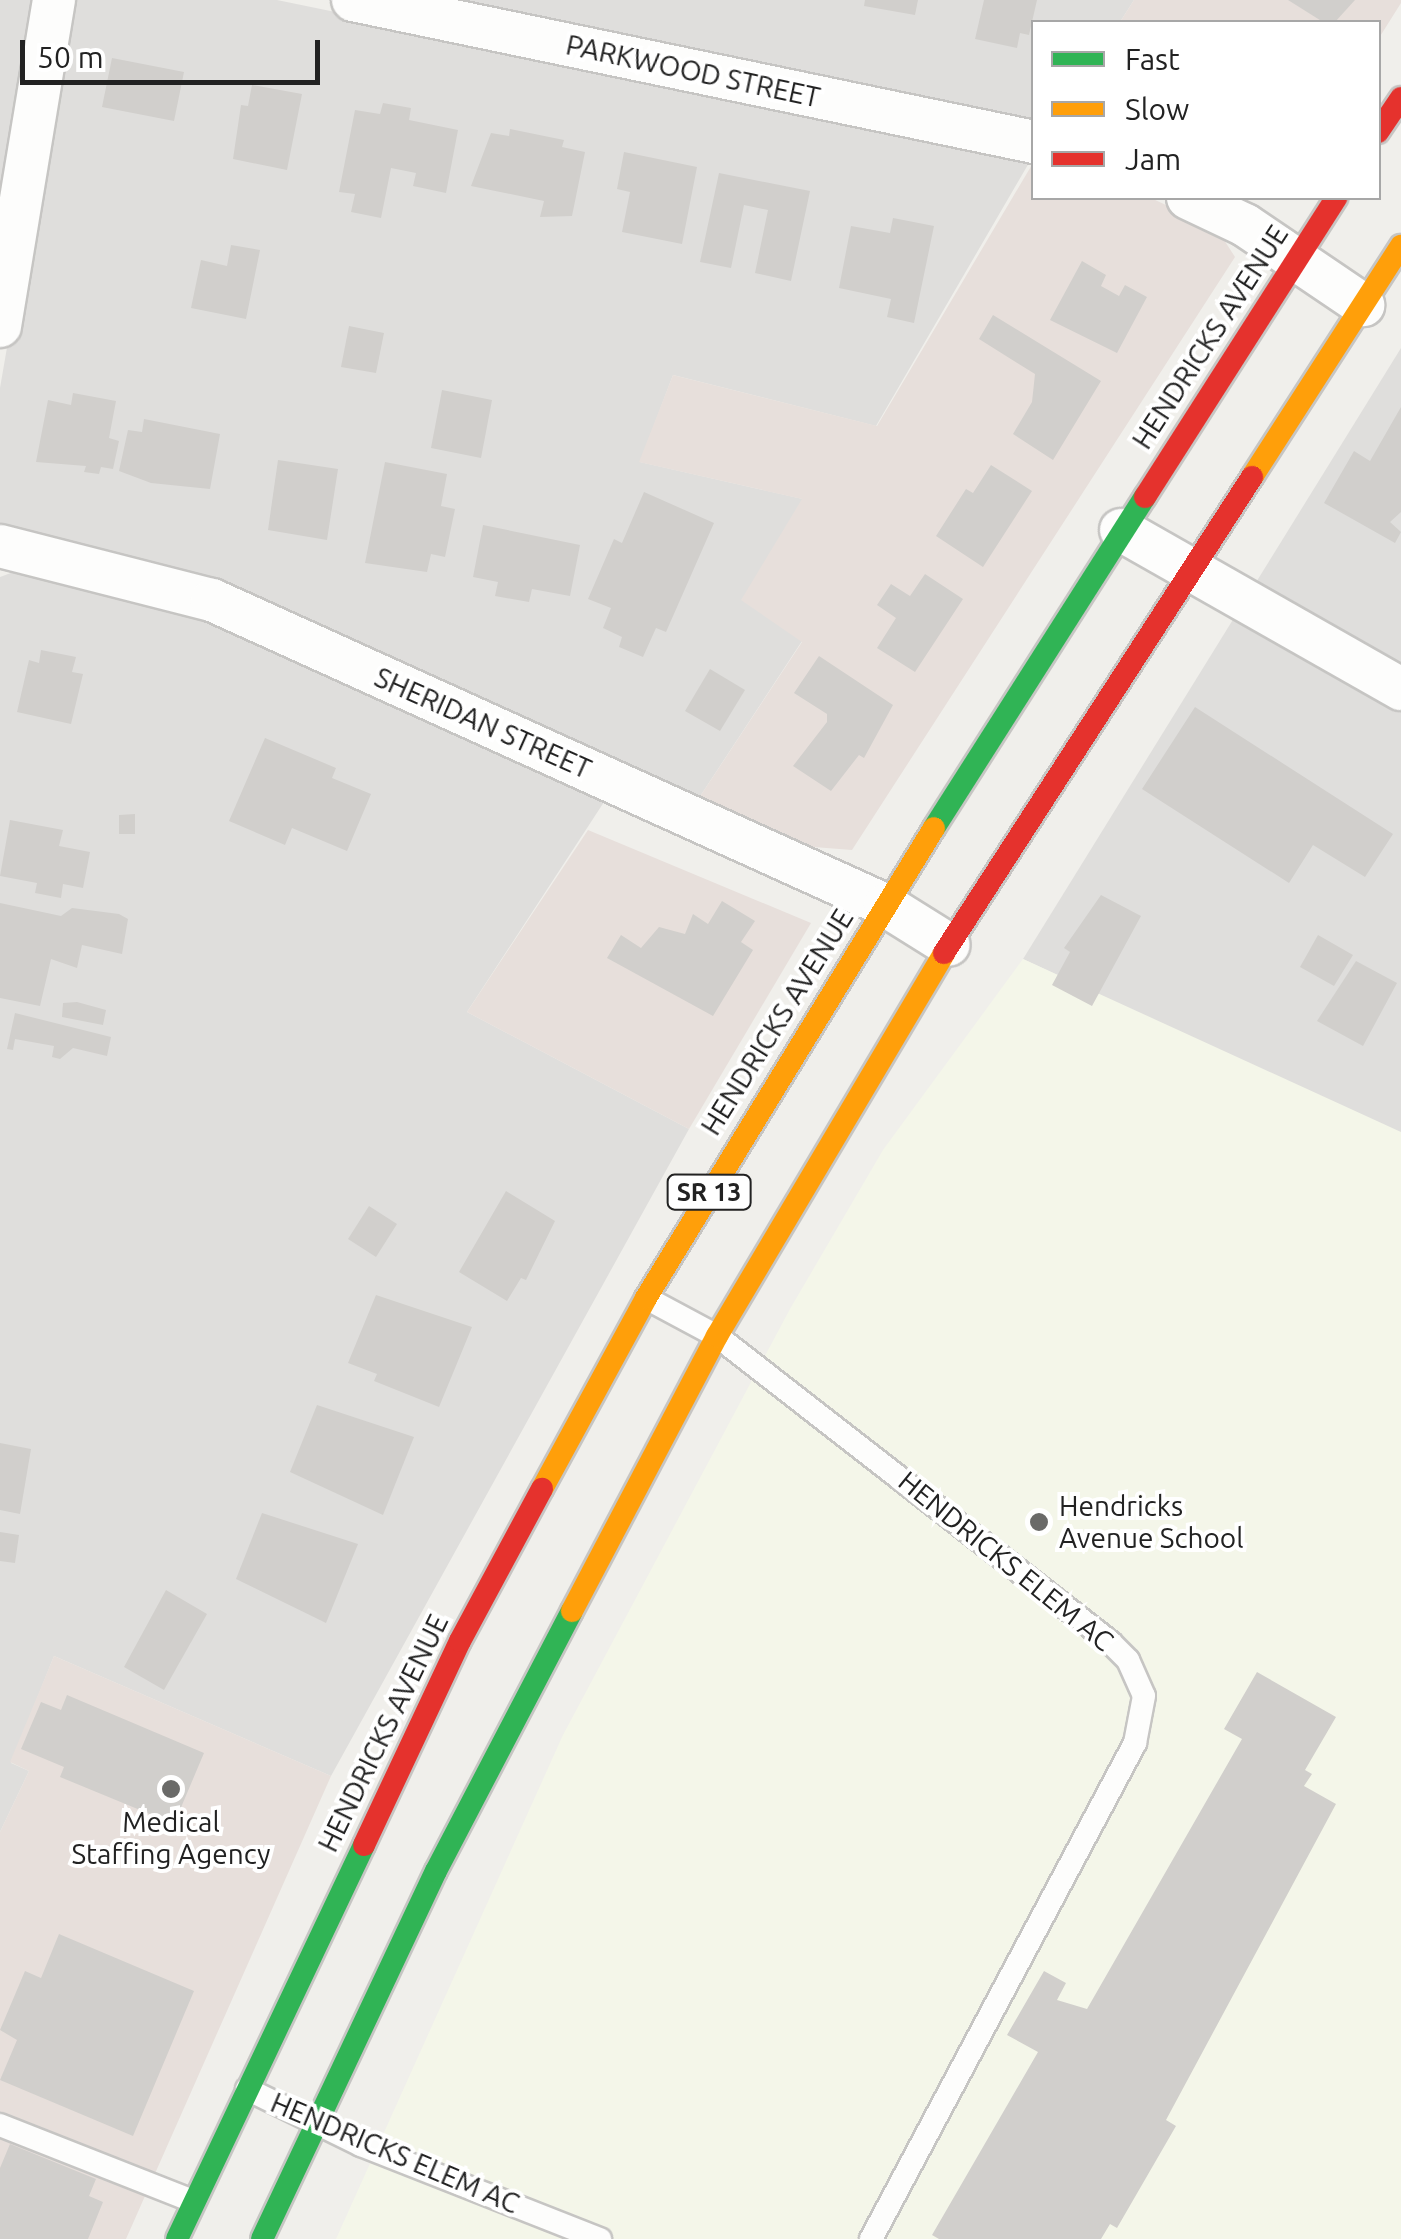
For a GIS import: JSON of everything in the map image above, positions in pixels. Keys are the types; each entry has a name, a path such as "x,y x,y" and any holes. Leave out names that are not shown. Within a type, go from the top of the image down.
{"main road":[{"path":"1381,128 1401,98"},
{"name":"HENDRICKS AVENUE","path":"177,2239 460,1641 646,1298 885,905 1335,200"},
{"name":"SR 13","path":"262,2239 436,1872 717,1336 949,945 1401,246"}],"street":[{"path":"0,326 54,0"},
{"name":"PARKWOOD STREET","path":"353,0 1031,141"},
{"path":"1192,200 1296,258 1363,306"},
{"path":"1121,530 1401,689"},
{"name":"SHERIDAN STREET","path":"0,546 212,600 885,905 949,945"}],"lane":[{"name":"HENDRICKS ELEM AC","path":"646,1298 717,1336 1112,1643 1128,1660 1144,1696 1135,1743 871,2239"},
{"name":"HENDRICKS ELEM AC","path":"246,2088 318,2124 600,2239"},
{"path":"0,2125 192,2202"}],"shaded area":[{"path":"0,0 37,0 0,218"},
{"path":"67,0 277,0 1031,156 876,426 673,375 640,462 803,499 802,641 697,801 0,528 0,388"},
{"path":"431,0 1134,0 1121,20 1031,20 1031,123"},
{"path":"1134,0 1401,0 1381,35 1381,20 1121,20"},
{"path":"1031,166 1031,200 1155,200 1217,229 1235,257 852,850 801,846 697,801 802,642 741,600 802,499 639,462 673,375 877,426"},
{"path":"1401,348 1401,1135 1023,959"},
{"path":"19,570 234,629 604,802 467,1012 689,1129 331,1776 54,1656 11,1763 29,1771 0,1832 0,577"},
{"path":"588,830 811,923 689,1129 467,1012"},
{"name":"Hendricks Avenue School","path":"1023,959 1401,1132 1401,2239 336,2239 563,1735 790,1309 883,1150"},
{"path":"54,1656 331,1776 126,2239 0,2239 0,1832 29,1771 10,1762"}],"building":[{"path":"865,0 918,0 915,15 864,6"},
{"path":"984,0 1037,0 1029,35 1020,33 1017,48 975,39"},
{"path":"1288,0 1355,0 1337,20 1320,20"},
{"path":"112,58 184,72 174,121 102,107"},
{"path":"252,85 302,94 287,170 233,159 241,105 248,106"},
{"path":"383,103 411,108 409,120 458,130 446,193 413,186 416,173 391,168 381,218 351,212 355,194 339,192 355,110 380,114"},
{"path":"510,129 564,140 562,147 585,152 572,216 540,217 544,201 471,186 491,133 509,136"},
{"path":"624,152 697,167 682,244 622,232 630,192 617,189"},
{"path":"719,173 810,191 791,281 755,273 768,210 744,205 731,268 700,262"},
{"path":"893,218 934,226 914,323 887,317 891,299 839,288 851,226 890,233"},
{"path":"231,245 260,250 246,319 191,308 201,260 227,266"},
{"path":"1082,261 1106,275 1101,286 1119,296 1125,285 1147,297 1117,353 1050,320"},
{"path":"993,315 1101,381 1053,460 1013,434 1032,402 1035,374 979,339"},
{"path":"349,326 384,333 376,373 341,367"},
{"path":"442,390 492,400 481,458 431,448"},
{"path":"73,393 116,401 109,438 119,441 113,469 101,467 99,474 84,472 86,466 36,462 48,400 71,405"},
{"path":"1401,407 1401,512 1390,522 1401,532 1395,543 1324,503 1354,451 1370,461"},
{"path":"144,419 220,434 210,489 151,483 119,471 128,430 142,432"},
{"path":"278,460 338,469 327,540 268,530"},
{"path":"385,462 447,474 441,506 455,509 445,557 431,554 427,572 365,563"},
{"path":"991,465 1032,491 983,567 936,536 966,489 973,493"},
{"path":"644,492 714,523 666,632 656,628 643,657 619,647 622,637 603,628 611,608 588,599 614,539 622,543"},
{"path":"483,525 580,545 570,596 532,589 529,602 495,596 498,582 473,577"},
{"path":"925,574 963,599 915,672 877,648 896,618 877,605 891,584 910,596"},
{"path":"41,650 76,657 72,672 83,674 71,724 17,712 29,660 39,663"},
{"path":"819,656 893,705 864,758 859,755 831,791 793,766 827,722 827,714 794,693"},
{"path":"710,669 745,690 720,731 685,711"},
{"path":"1195,707 1393,834 1365,877 1313,845 1289,883 1142,789"},
{"path":"265,738 336,768 332,778 371,794 347,851 292,828 285,845 229,821"},
{"path":"135,814 135,834 119,834 119,815"},
{"path":"10,820 63,830 59,846 90,852 83,888 63,884 61,898 35,893 37,883 0,876"},
{"path":"1101,895 1141,916 1092,1006 1052,985 1070,952 1064,948"},
{"path":"722,901 755,921 741,942 753,950 713,1016 607,958 621,935 641,948 659,927 685,934 693,914 708,924"},
{"path":"0,903 61,916 72,908 119,914 128,919 122,954 82,945 77,968 51,959 40,1006 0,998"},
{"path":"1318,935 1353,955 1334,986 1300,967"},
{"path":"1356,961 1397,983 1363,1046 1317,1021"},
{"path":"77,1002 106,1010 103,1025 62,1017 63,1003"},
{"path":"15,1013 111,1037 107,1056 73,1048 60,1059 52,1057 54,1046 15,1039 13,1050 7,1049"},
{"path":"506,1191 555,1221 526,1280 521,1278 507,1301 459,1272"},
{"path":"369,1206 397,1224 376,1257 348,1239"},
{"path":"376,1295 472,1327 439,1407 374,1381 377,1374 348,1363"},
{"path":"317,1405 414,1437 383,1515 290,1472"},
{"path":"0,1443 31,1449 20,1514 0,1510"},
{"path":"262,1513 358,1544 326,1623 236,1579"},
{"path":"0,1532 19,1535 15,1563 0,1561"},
{"path":"166,1590 207,1614 164,1690 124,1667"},
{"path":"1257,1672 1336,1717 1305,1770 1312,1774 1304,1786 1336,1804 1166,2120 1176,2126 1117,2228 1110,2224 1101,2239 939,2239 932,2235 1038,2052 1007,2035 1044,1971 1066,1983 1057,2000 1087,2009 1242,1739 1224,1729"},
{"path":"67,1695 204,1753 174,1824 60,1777 64,1767 21,1749 41,1702 61,1710"},
{"path":"59,1934 194,1991 133,2136 0,2080 17,2040 0,2030 25,1971 41,1978"},
{"path":"10,2144 96,2179 89,2196 103,2202 88,2239 0,2239 0,2168"}],"traffic: fast":[{"path":"934,828 1145,497"},
{"path":"262,2239 436,1871 572,1611"},
{"path":"177,2239 364,1845"}],"traffic: slow":[{"path":"1252,477 1401,246"},
{"path":"542,1489 646,1298 934,828"},
{"path":"572,1611 717,1336 944,953"}],"traffic: jam":[{"path":"1381,128 1401,98"},
{"path":"1145,497 1335,200"},
{"path":"944,953 1252,477"},
{"path":"364,1845 460,1641 542,1489"}],"place":[{"name":"Hendricks Avenue School","path":"1039,1522"},
{"name":"Medical Staffing Agency","path":"171,1789"}]}
